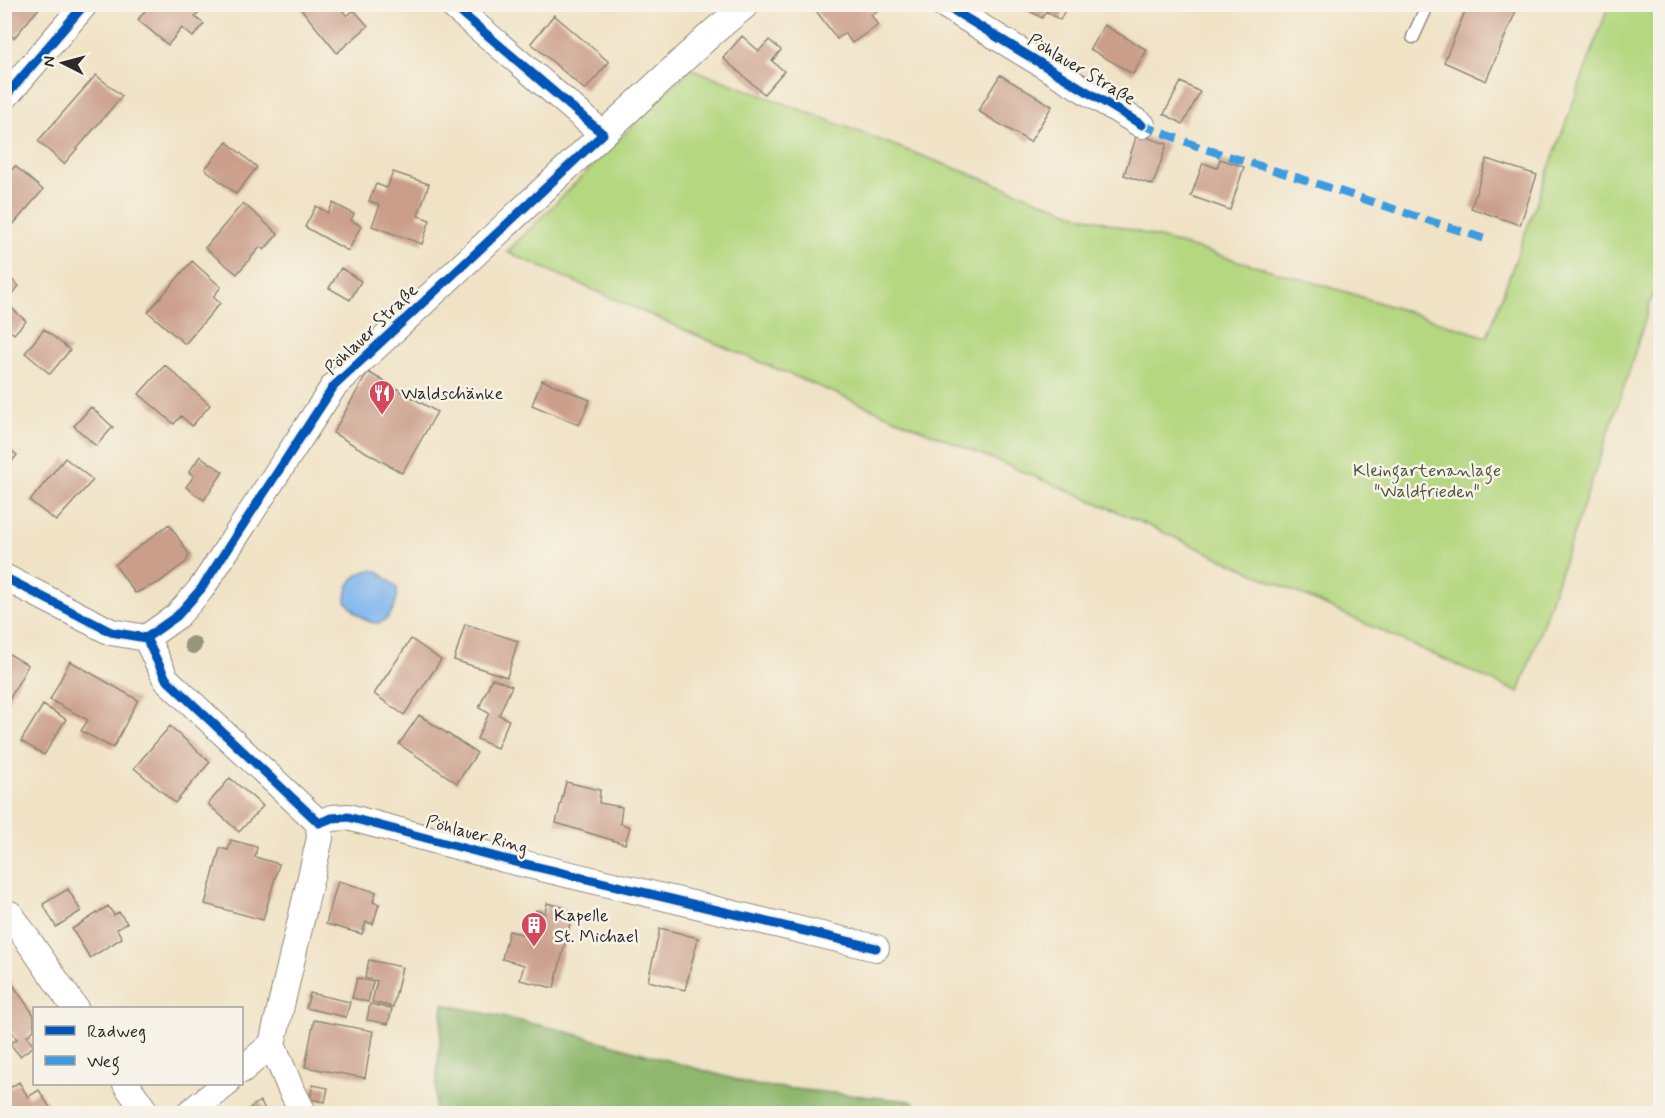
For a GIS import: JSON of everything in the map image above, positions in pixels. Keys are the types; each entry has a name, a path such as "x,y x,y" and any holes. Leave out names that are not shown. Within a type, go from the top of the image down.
{"street":[{"path":"4,98 85,4"},
{"path":"451,4 603,134"},
{"name":"Pöhlauer Straße","path":"146,638 177,616 201,589 334,386 712,33 747,4"},
{"name":"Pöhlauer Straße","path":"943,4 1142,125"},
{"path":"4,577 111,632 146,638 166,679 319,823 320,838 272,1044 304,1113"},
{"name":"Pöhlauer Ring","path":"319,823 332,818 348,817 504,859 876,948"},
{"path":"10,914 74,1007"},
{"path":"243,1069 272,1044"},
{"path":"127,1085 147,1113"},
{"path":"188,1113 223,1085"}],"lane":[{"path":"1413,37 1428,4"}],"green space":[{"name":"Kleingartenanlage \"Waldfrieden\"","path":"1609,5 1660,5 1660,271 1626,381 1519,693 1107,507 710,341 507,252 690,68 1073,213 1346,292 1487,337"},
{"path":"443,1004 557,1029 755,1085 911,1101 927,1113 434,1113"}],"water":[{"path":"370,570 378,571 397,588 396,601 391,614 381,622 375,623 362,617 346,601 349,585 355,577"}],"building":[{"path":"4,4 35,4 39,8 14,38 4,30"},
{"path":"150,4 199,4 203,8 195,17 204,24 193,37 182,28 168,45 138,20"},
{"path":"297,4 337,4 347,16 354,10 368,26 337,53"},
{"path":"811,4 876,4 880,9 871,15 878,25 852,43 845,33 837,39"},
{"path":"1017,4 1068,4 1060,20 1046,11 1042,18"},
{"path":"1468,4 1519,4 1486,81 1444,62"},
{"path":"554,15 609,62 585,90 531,43"},
{"path":"1104,25 1147,50 1133,74 1090,49"},
{"path":"742,36 759,51 769,40 781,50 772,61 784,71 764,94 723,58"},
{"path":"96,75 122,96 64,164 38,141"},
{"path":"1000,75 1052,106 1030,142 978,111"},
{"path":"1181,82 1200,92 1183,124 1164,114"},
{"path":"1137,134 1167,144 1153,185 1124,175"},
{"path":"227,142 257,167 236,194 205,169"},
{"path":"1220,159 1244,167 1230,210 1191,196 1203,163 1217,168"},
{"path":"1487,159 1537,175 1520,225 1471,208"},
{"path":"15,166 43,190 4,235 4,179"},
{"path":"393,172 429,184 418,216 430,220 422,244 372,226 380,205 369,201 376,184 387,188"},
{"path":"243,203 278,234 264,250 260,247 237,274 205,248"},
{"path":"333,203 354,214 351,220 361,226 348,251 305,227 316,206 328,213"},
{"path":"192,261 221,287 213,297 220,303 185,344 148,312"},
{"path":"341,268 361,281 350,300 329,288"},
{"path":"4,273 19,286 5,302 26,321 14,334 4,326"},
{"path":"44,329 70,350 50,374 25,353"},
{"path":"165,365 210,405 192,426 181,416 174,424 139,394"},
{"path":"368,372 437,412 402,473 333,433"},
{"path":"542,380 590,400 579,425 532,405"},
{"path":"91,407 113,427 96,446 74,426"},
{"path":"4,445 17,455 4,471"},
{"path":"200,456 223,472 204,500 186,487 194,476 189,472"},
{"path":"65,458 93,480 56,521 30,501"},
{"path":"169,524 189,554 186,562 158,583 135,593 115,565"},
{"path":"465,624 518,641 507,677 454,660"},
{"path":"411,639 441,660 404,715 374,694"},
{"path":"4,651 28,665 9,700 4,698"},
{"path":"70,661 138,700 113,748 81,731 88,720 50,700"},
{"path":"492,678 512,686 499,715 509,720 497,748 477,739 489,713 479,708"},
{"path":"43,705 66,719 44,755 21,741"},
{"path":"419,715 477,753 457,783 399,744"},
{"path":"170,726 210,762 175,803 134,768"},
{"path":"230,778 263,806 239,832 208,804"},
{"path":"566,782 600,790 599,803 622,807 620,823 630,827 625,844 556,823"},
{"path":"231,840 257,847 255,857 279,864 263,920 205,904 220,848 228,850"},
{"path":"338,881 376,892 373,902 379,904 373,924 366,922 362,934 326,924"},
{"path":"68,889 81,911 56,927 43,904"},
{"name":"Kapelle St. Michael","path":"547,903 565,908 563,917 571,919 554,988 520,980 524,965 502,959 509,931 530,936 536,910 545,913"},
{"path":"108,906 114,915 119,912 127,923 117,929 122,938 90,958 72,929"},
{"path":"660,928 698,938 685,990 648,981"},
{"path":"369,960 402,967 393,1007 372,1002 377,981 365,978"},
{"path":"357,978 373,982 368,1002 352,998"},
{"path":"11,982 33,1014 33,1031 27,1036 33,1047 20,1056 10,1044 17,1039 4,1021 4,987"},
{"path":"310,993 350,1002 346,1017 306,1008"},
{"path":"370,1004 392,1009 388,1024 367,1020"},
{"path":"314,1020 373,1031 365,1078 305,1067"},
{"path":"19,1082 28,1097 39,1090 54,1114 6,1114 5,1091"},
{"path":"313,1085 328,1088 325,1102 310,1099"},
{"path":"260,1101 268,1114 241,1114"}],"marked path":[{"path":"1142,125 1202,148 1485,239"}],"cycle path":[{"path":"4,98 85,4"},
{"path":"4,577 111,632 146,638 177,616 201,589 334,386 603,134 451,4"},
{"path":"943,4 1142,125"},
{"path":"146,638 166,679 319,823 332,818 348,817 504,859 876,948"}],"place":[{"name":"Waldschänke","path":"382,416"},
{"name":"Kapelle St. Michael","path":"534,948"}]}
